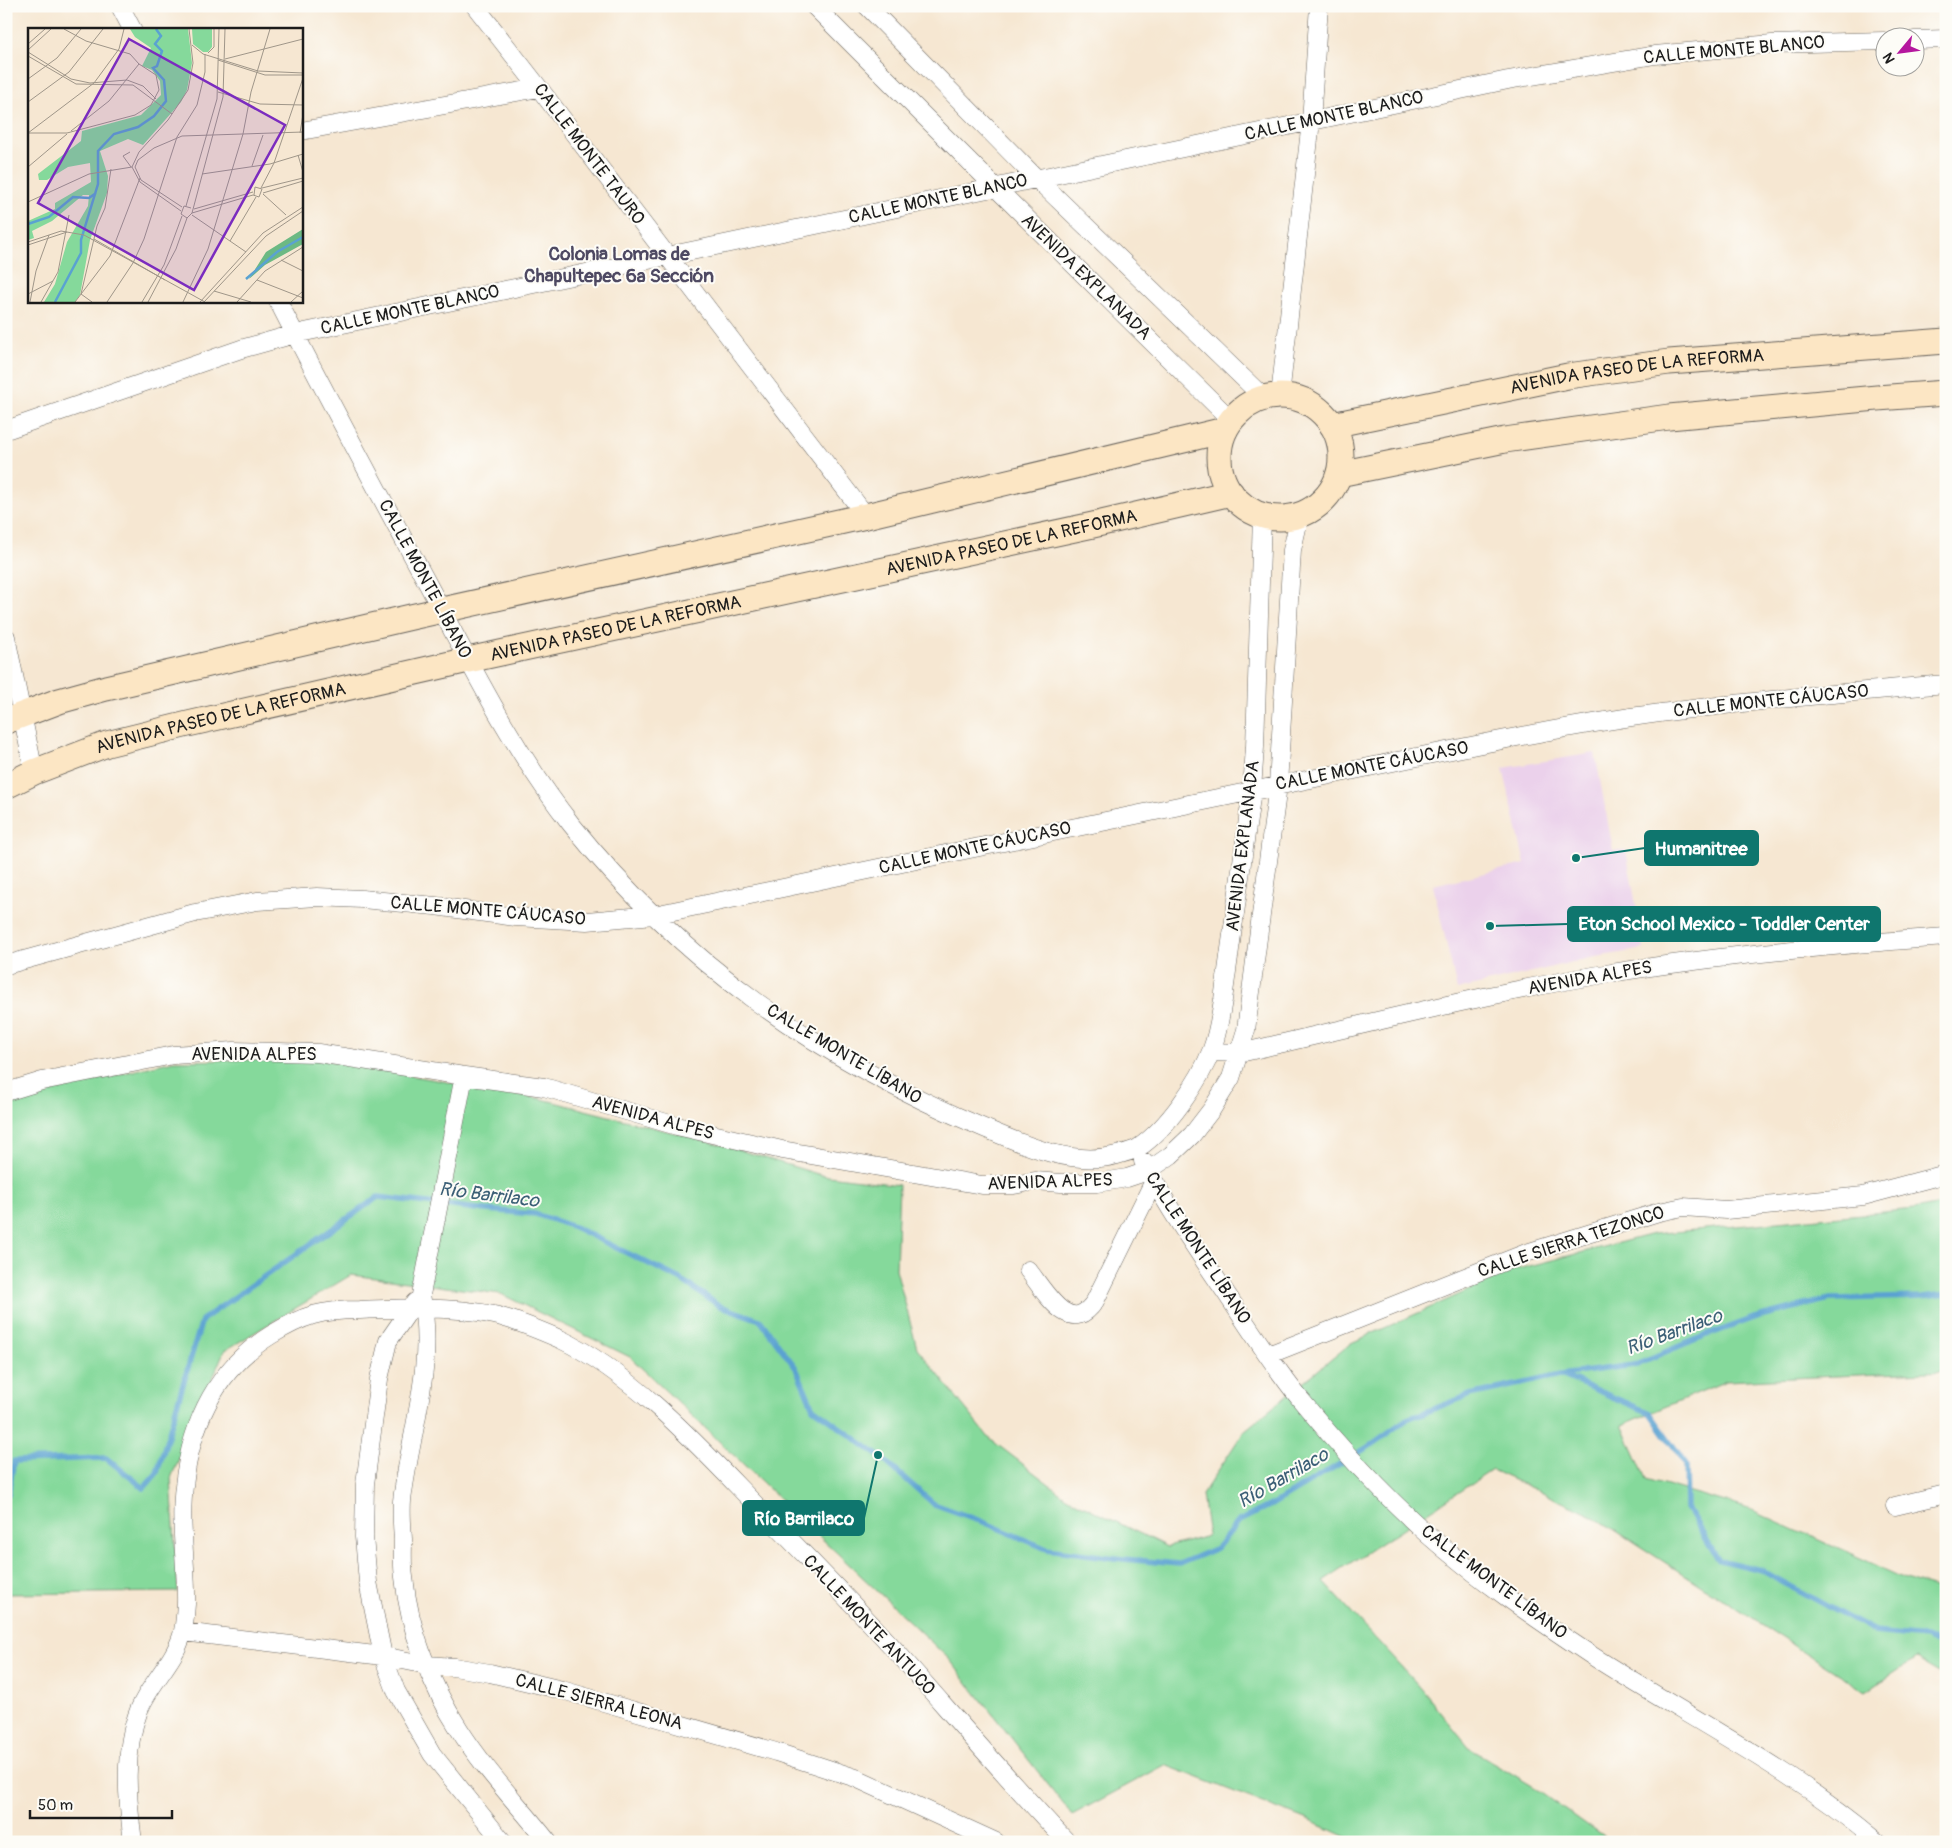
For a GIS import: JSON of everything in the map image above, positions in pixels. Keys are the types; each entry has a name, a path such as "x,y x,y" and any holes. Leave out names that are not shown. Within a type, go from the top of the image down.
{"main road":[{"name":"AVENIDA PASEO DE LA REFORMA","path":"1332,425 1568,376 1669,362 1946,341"},
{"path":"1339,474 1505,440 1669,417 1946,393"},
{"path":"1272,397 1296,398 1310,404 1322,413 1332,425 1339,440 1341,457 1339,474 1331,492 1317,506 1300,515 1281,519 1262,516 1245,507 1231,493 1221,473 1219,451 1228,425 1246,406 1272,397"},
{"path":"14,718 59,701 106,688 442,610 866,516 1228,425"},
{"name":"AVENIDA PASEO DE LA REFORMA","path":"6,786 34,772 106,744 468,660 1093,525 1231,493"}],"street":[{"path":"120,6 131,28"},
{"name":"CALLE MONTE TAURO","path":"474,6 539,88 866,516"},
{"name":"AVENIDA EXPLANADA","path":"814,6 995,187 1228,425"},
{"name":"AVENIDA EXPLANADA","path":"867,6 1036,178 1272,397"},
{"path":"1272,397 1311,121 1319,6"},
{"path":"1924,40 1946,39"},
{"name":"CALLE MONTE BLANCO","path":"6,430 241,349 295,334 1036,178 1508,80 1655,55 1772,44 1874,41"},
{"path":"302,131 539,88"},
{"name":"CALLE MONTE LÍBANO","path":"279,302 468,660 509,732 541,783 570,823 617,878 654,915 700,959 747,996 803,1034 868,1073 936,1108 1022,1144 1058,1155 1089,1158 1114,1156 1137,1149 1151,1176 1208,1267 1299,1398 1344,1451 1427,1534 1480,1577 1577,1645 1820,1798 1878,1842"},
{"name":"AVENIDA EXPLANADA","path":"1240,1053 1251,999 1278,785 1292,550 1300,515"},
{"name":"AVENIDA EXPLANADA","path":"1137,1149 1159,1129 1201,1075 1211,1052 1218,1028 1252,790 1262,516"},
{"path":"6,637 14,718 34,772"},
{"name":"CALLE MONTE CÁUCASO","path":"6,965 195,913 257,901 317,897 362,899 435,906 516,917 586,921 654,915 1487,743 1628,718 1802,696 1946,684"},
{"name":"AVENIDA ALPES","path":"1211,1052 1240,1053 1496,995 1598,975 1706,959 1833,945 1946,938"},
{"name":"AVENIDA ALPES","path":"6,1092 42,1081 173,1055 234,1051 318,1053 544,1087 677,1126 782,1150 982,1185 1014,1185 1035,1181 1097,1183 1151,1176 1192,1135 1212,1109 1230,1078 1240,1053"},
{"path":"464,1076 420,1298 426,1347 422,1389 402,1503 404,1576 412,1624 427,1665 459,1730 495,1779 548,1842"},
{"path":"1035,1181 1040,1173 1045,1151"},
{"name":"CALLE SIERRA TEZONCO","path":"1268,1355 1526,1253 1659,1212 1683,1206 1726,1210 1863,1196 1946,1174"},
{"path":"1028,1270 1061,1311 1069,1315 1079,1316 1089,1310 1100,1293 1151,1176"},
{"path":"420,1298 388,1341 379,1379 365,1484 364,1537 368,1582 383,1656 396,1692 432,1754 503,1842"},
{"name":"CALLE MONTE ANTUCO","path":"133,1842 128,1801 132,1733 140,1707 175,1653 183,1632 186,1576 183,1489 197,1423 215,1387 235,1363 258,1344 286,1326 312,1315 420,1298 488,1314 563,1340 597,1360 664,1413 907,1663 1027,1800 1067,1842"},
{"path":"1895,1506 1946,1494"},
{"name":"CALLE SIERRA LEONA","path":"183,1632 383,1656 427,1665 490,1673 562,1690 776,1752 856,1778 996,1842"}],"shaded area":[{"path":"1595,753 1613,850 1626,850 1644,949 1590,958 1457,990 1433,885 1525,864 1503,768"}],"green space":[{"path":"319,1059 542,1099 726,1146 821,1175 899,1185 896,1269 917,1348 990,1439 1066,1497 1167,1547 1208,1536 1202,1495 1244,1431 1351,1343 1514,1270 1653,1234 1914,1209 1946,1203 1946,1371 1726,1381 1622,1425 1646,1479 1753,1510 1902,1578 1946,1592 1946,1677 1915,1659 1866,1692 1593,1516 1492,1470 1323,1581 1419,1686 1471,1749 1534,1787 1611,1842 1357,1842 1313,1822 1165,1765 1072,1815 949,1659 630,1357 501,1294 351,1275 224,1351 171,1478 178,1592 6,1594 6,1104 19,1099 173,1061"}],"waterway":[{"name":"Río Barrilaco","path":"6,1494 8,1494 14,1461 106,1458 144,1488 157,1473 202,1320 378,1197 535,1214 574,1227 680,1279 720,1306 760,1320 796,1368 813,1408 878,1455 934,1504 981,1521 1047,1549 1179,1564 1217,1548 1239,1521 1273,1504 1368,1447 1407,1419 1470,1395 1561,1375 1634,1365 1694,1340 1760,1316 1830,1299 1923,1297 1946,1294"},
{"path":"1561,1375 1650,1413 1686,1464 1687,1508 1719,1560 1761,1570 1874,1632 1925,1637 1946,1646"}],"place":[{"name":"Humanitree","path":"1576,858"},
{"name":"Eton School Mexico - Toddler Center","path":"1490,926"},
{"name":"Río Barrilaco","path":"878,1455"}],"district":[{"name":"Colonia Lomas de Chapultepec 6ª Sección","path":"619,265"}]}
